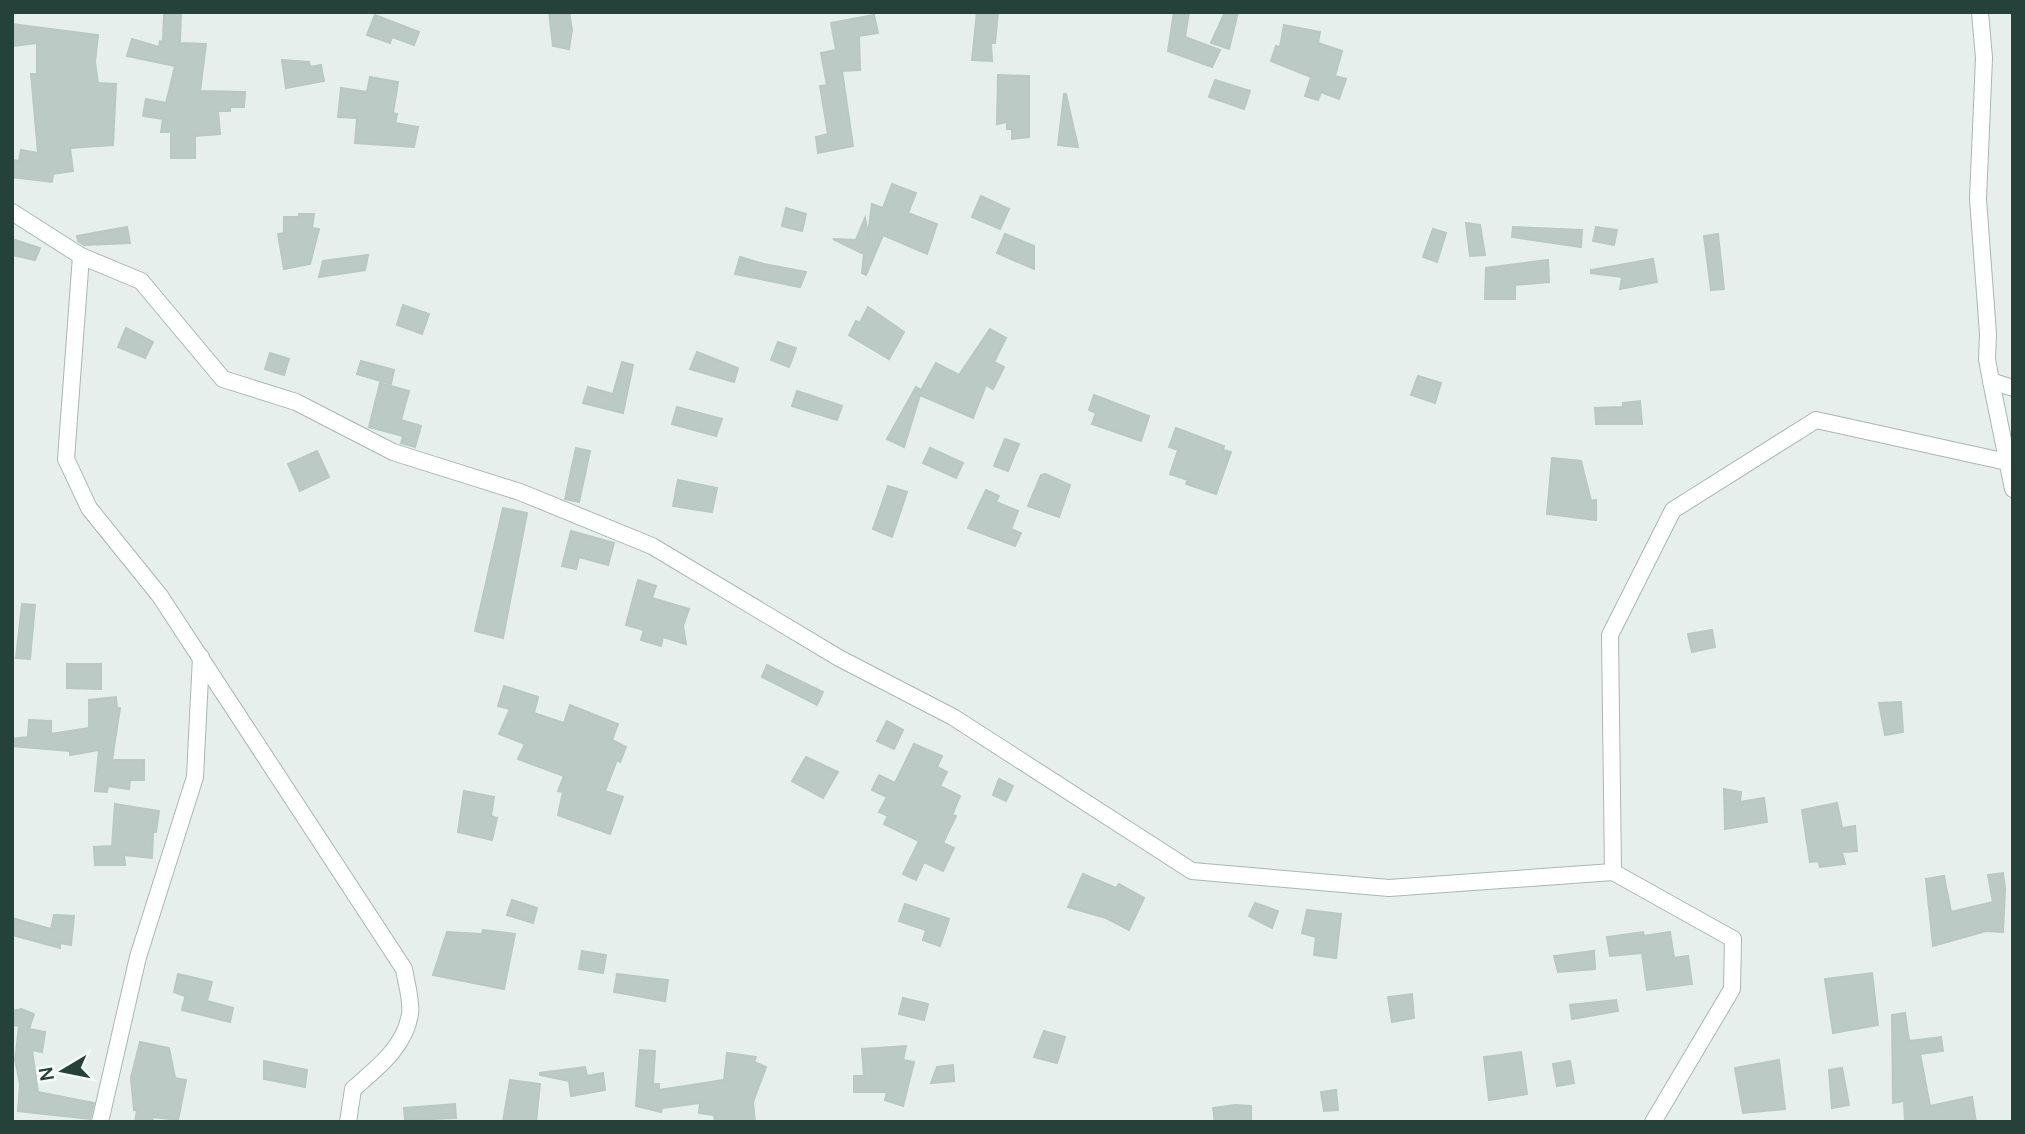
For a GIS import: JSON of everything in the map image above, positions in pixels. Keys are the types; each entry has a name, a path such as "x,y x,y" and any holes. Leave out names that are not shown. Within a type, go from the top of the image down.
{"street":[{"path":"1980,12 1984,58 1978,199 1988,334 1987,359 2013,489"},
{"path":"12,212 81,256 141,281 223,379 296,402 393,452 520,492 652,546 839,658 953,716 1192,871 1389,888 1613,873 1733,939 1732,989 1653,1122"},
{"path":"81,256 66,459 89,508 160,596 404,969 410,1013 401,1038 386,1060 353,1088 348,1122"},
{"path":"1991,381 2013,388"},
{"path":"1613,873 1610,635 1673,510 1816,420 2007,463"},
{"path":"100,1122 138,957 195,776 201,657"}],"building":[{"path":"164,12 181,12 180,43 206,44 200,91 245,92 244,107 230,107 230,111 218,111 220,134 195,136 195,158 171,158 171,132 161,132 163,119 143,116 146,99 166,103 175,66 127,56 132,39 159,47 160,41 163,42"},
{"path":"549,12 569,12 572,30 569,49 553,46"},
{"path":"977,12 998,12 995,43 991,43 992,61 972,60"},
{"path":"1174,12 1189,12 1185,37 1220,50 1212,67 1168,51"},
{"path":"1225,12 1238,12 1229,49 1211,43"},
{"path":"375,15 419,32 414,45 392,37 390,43 367,35"},
{"path":"874,15 878,33 859,36 860,70 842,71 853,146 818,153 816,137 828,134 820,86 827,85 821,53 836,50 831,23"},
{"path":"12,24 98,35 95,62 98,83 116,84 113,145 70,148 73,171 53,174 52,182 12,177 12,160 19,161 21,150 38,153 31,74 37,74 37,43 12,46"},
{"path":"1284,25 1320,32 1318,43 1342,51 1335,76 1346,79 1339,99 1321,92 1318,100 1305,96 1311,77 1271,61 1276,46 1280,47"},
{"path":"282,60 309,62 310,67 321,65 324,81 286,88"},
{"path":"998,75 1029,76 1029,137 1012,139 1012,129 1007,129 1007,122 997,124"},
{"path":"370,77 398,82 393,113 397,114 395,123 418,127 414,147 355,143 357,118 338,117 341,88 367,92"},
{"path":"1215,80 1250,91 1244,109 1209,97"},
{"path":"1066,94 1078,147 1058,145"},
{"path":"892,184 916,193 908,213 937,224 927,254 883,235 866,275 862,273 864,254 833,239 856,240 865,218 868,234 872,204 883,208"},
{"path":"981,196 1009,209 1000,229 972,217"},
{"path":"786,208 806,214 802,231 782,226"},
{"path":"299,214 314,214 312,228 319,229 310,264 284,269 278,234 284,233 284,217 299,217"},
{"path":"1466,223 1480,225 1485,255 1470,256"},
{"path":"127,227 130,243 84,245 78,241 77,236"},
{"path":"1513,227 1582,230 1581,247 1512,237"},
{"path":"1596,227 1617,230 1614,245 1593,241"},
{"path":"1433,229 1446,233 1437,262 1423,257"},
{"path":"1005,234 1034,246 1034,269 997,253"},
{"path":"1718,234 1724,289 1711,290 1704,236"},
{"path":"12,239 40,248 35,260 12,255"},
{"path":"368,255 365,270 319,277 323,261"},
{"path":"740,257 806,272 800,287 735,274"},
{"path":"1653,259 1657,282 1620,289 1622,277 1591,273 1591,270"},
{"path":"1548,260 1549,282 1515,285 1515,299 1485,299 1486,268"},
{"path":"403,305 429,314 422,334 397,325"},
{"path":"868,307 904,332 889,359 849,335 856,321 860,323"},
{"path":"126,328 153,342 145,358 118,347"},
{"path":"990,329 1006,338 994,362 1004,367 993,389 986,385 973,418 920,395 904,447 887,439 916,387 921,390 936,363 959,375"},
{"path":"778,342 796,348 789,367 771,360"},
{"path":"697,352 738,368 734,382 690,369"},
{"path":"270,353 289,359 284,375 265,369"},
{"path":"361,361 394,370 391,384 357,374"},
{"path":"622,362 633,365 623,413 583,403 588,387 613,394"},
{"path":"1418,376 1441,383 1435,403 1411,395"},
{"path":"380,383 409,391 401,420 421,426 415,447 401,443 403,436 369,427"},
{"path":"797,391 842,406 837,420 792,406"},
{"path":"1094,395 1149,416 1141,441 1092,424 1096,413 1089,410"},
{"path":"1640,401 1642,424 1596,424 1595,408 1623,407 1623,403"},
{"path":"677,407 722,419 716,436 672,424"},
{"path":"1176,428 1224,446 1223,450 1231,452 1216,494 1186,484 1188,480 1170,474 1178,450 1169,447"},
{"path":"1005,439 1019,444 1008,471 994,466"},
{"path":"576,448 590,451 579,502 565,499"},
{"path":"930,448 963,463 956,478 923,463"},
{"path":"317,451 329,477 300,491 288,464"},
{"path":"1552,458 1581,461 1591,501 1596,500 1596,520 1547,514"},
{"path":"1045,474 1070,485 1059,517 1028,506 1041,475"},
{"path":"678,480 717,488 712,512 673,506"},
{"path":"888,486 907,492 892,537 873,529"},
{"path":"986,490 999,496 996,502 1018,511 1011,529 1021,533 1015,546 968,528"},
{"path":"503,508 527,513 503,638 475,631"},
{"path":"571,531 614,543 608,565 579,557 576,569 562,566"},
{"path":"638,580 656,586 652,598 689,609 683,626 686,644 663,637 661,646 641,640 644,630 626,625"},
{"path":"22,604 35,605 30,659 16,658"},
{"path":"1712,630 1715,647 1692,652 1688,634"},
{"path":"67,664 101,664 101,689 67,688"},
{"path":"767,665 823,692 817,705 762,677"},
{"path":"504,686 538,697 534,713 564,723 570,705 618,724 612,740 626,747 620,762 617,760 605,791 623,797 610,834 558,815 563,792 558,791 564,776 518,759 525,744 499,734 510,709 498,706"},
{"path":"116,697 117,708 120,708 112,760 144,760 144,780 130,780 129,789 108,786 107,792 95,791 99,750 70,755 70,751 12,746 12,739 28,737 29,720 51,721 51,734 89,728 89,700"},
{"path":"1901,702 1903,732 1885,735 1879,703"},
{"path":"887,721 903,730 894,749 877,741"},
{"path":"914,744 942,756 937,767 947,772 940,786 960,796 952,815 956,816 943,843 954,848 943,871 924,862 916,880 903,874 919,841 884,824 888,816 879,812 887,797 872,790 879,775 895,783"},
{"path":"806,757 838,772 823,798 792,781"},
{"path":"999,779 1013,786 1006,801 993,795"},
{"path":"1724,789 1741,792 1740,802 1764,798 1767,822 1725,829"},
{"path":"464,791 494,797 491,816 497,818 492,840 458,832"},
{"path":"1837,803 1842,828 1855,826 1857,851 1842,852 1845,864 1820,867 1818,861 1810,862 1802,810"},
{"path":"115,804 159,811 156,832 153,832 152,858 124,855 125,865 95,865 94,847 112,846"},
{"path":"2003,873 2003,932 1986,931 1933,946 1926,879 1944,876 1951,912 1993,902 1988,875"},
{"path":"1083,874 1116,888 1119,884 1144,898 1129,930 1106,918 1068,907"},
{"path":"512,900 537,908 533,923 507,915"},
{"path":"1255,903 1278,911 1272,928 1249,916"},
{"path":"905,904 949,919 940,946 923,940 926,930 899,921"},
{"path":"1307,910 1341,914 1336,958 1314,955 1316,937 1302,933"},
{"path":"54,915 74,916 71,945 60,943 60,948 12,935 12,918 51,929"},
{"path":"483,930 515,934 504,989 433,975 447,932 482,934"},
{"path":"1643,932 1644,936 1670,932 1674,958 1688,956 1692,984 1647,990 1642,953 1610,956 1607,937"},
{"path":"582,951 606,955 603,973 579,969"},
{"path":"1594,951 1595,969 1558,972 1554,956"},
{"path":"1872,973 1878,1025 1833,1033 1825,979"},
{"path":"178,974 212,982 207,1001 233,1008 230,1022 182,1010 185,998 190,998 174,992"},
{"path":"617,974 668,980 665,1001 614,992"},
{"path":"1412,994 1414,1018 1392,1022 1388,997"},
{"path":"903,998 928,1004 924,1020 899,1014"},
{"path":"1616,1000 1618,1011 1572,1019 1570,1005"},
{"path":"21,1009 34,1014 29,1029 45,1032 42,1052 32,1050 38,1092 94,1103 90,1119 18,1111 20,1084 15,1060 19,1026 12,1025 12,1011"},
{"path":"1905,1013 1909,1041 1941,1037 1943,1051 1920,1054 1930,1106 1972,1097 1976,1122 1905,1122 1904,1101 1893,1103 1892,1015"},
{"path":"1044,1031 1065,1037 1057,1063 1034,1057"},
{"path":"140,1042 169,1048 175,1078 186,1080 178,1120 153,1117 152,1122 135,1122 137,1110 134,1110 131,1078"},
{"path":"906,1046 903,1060 914,1062 903,1106 885,1100 887,1092 854,1092 854,1076 864,1076 862,1049"},
{"path":"640,1050 655,1051 653,1084 659,1084 659,1090 724,1080 727,1053 756,1057 754,1062 766,1067 753,1102 755,1122 715,1122 714,1115 699,1113 700,1103 662,1108 661,1112 636,1106"},
{"path":"1521,1052 1527,1094 1489,1100 1484,1057"},
{"path":"1779,1060 1785,1109 1743,1113 1735,1068"},
{"path":"264,1061 307,1070 305,1087 264,1079"},
{"path":"1570,1061 1574,1083 1557,1086 1553,1064"},
{"path":"953,1065 954,1081 931,1083 937,1067"},
{"path":"585,1067 587,1076 603,1073 605,1090 571,1096 569,1081 540,1075 540,1073"},
{"path":"1842,1068 1849,1105 1832,1108 1829,1070"},
{"path":"510,1080 540,1084 536,1122 503,1122"},
{"path":"1336,1090 1338,1110 1324,1111 1321,1092"},
{"path":"455,1104 456,1118 405,1120 404,1108"},
{"path":"1251,1106 1251,1122 1215,1122 1213,1108"}]}
